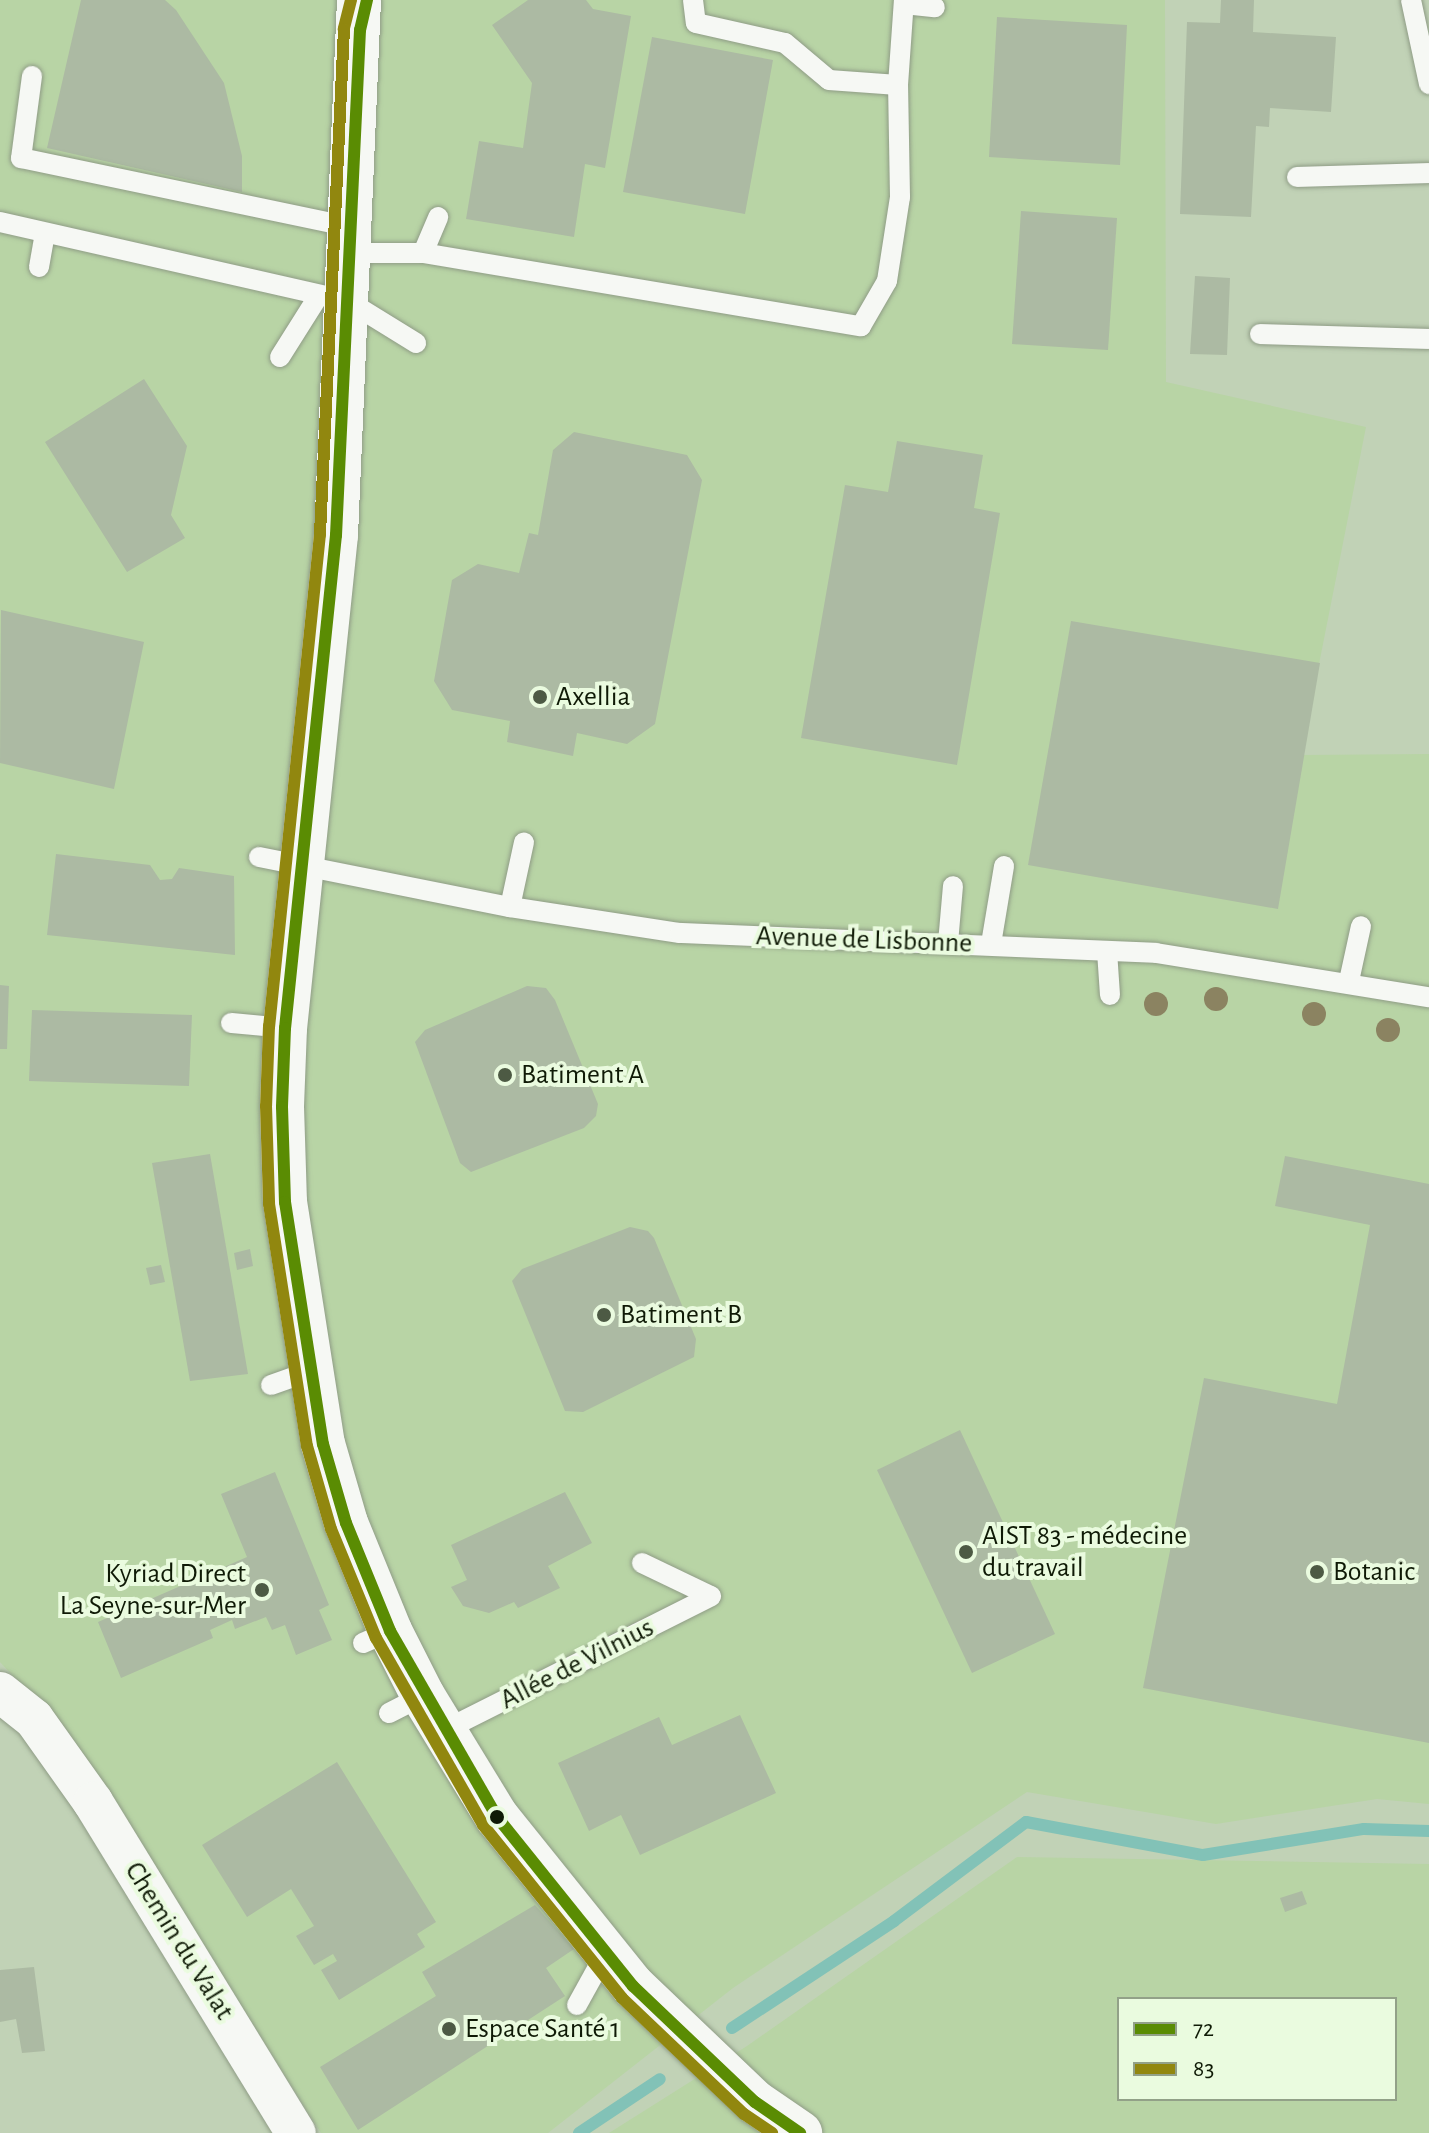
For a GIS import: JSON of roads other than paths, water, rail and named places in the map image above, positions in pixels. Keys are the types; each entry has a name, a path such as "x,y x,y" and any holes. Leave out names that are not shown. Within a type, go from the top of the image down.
{"street":[{"path":"362,10 350,240 333,298 336,535 285,1028 285,1202 312,1311 290,1378 346,1523 376,1637 418,1713 604,1956 755,2102 800,2133"},
{"name":"Chemin du Valat","path":"0,1692 34,1719 93,1802 296,2133"}],"lane":[{"path":"693,0 696,23 785,43 829,80 898,85"},
{"path":"1411,0 1429,84"},
{"path":"32,76 21,158 350,240 861,326 887,281 900,197 898,85 904,2 935,7"},
{"path":"1297,177 1429,173"},
{"path":"423,253 438,217"},
{"path":"0,222 333,298 416,343"},
{"path":"39,267 45,234"},
{"path":"280,357 333,298"},
{"path":"1260,334 1429,339"},
{"path":"510,907 524,842"},
{"name":"Avenue de Lisbonne","path":"259,857 302,863 510,907 680,933 1107,951 1349,981 1429,997"},
{"path":"991,944 1004,866"},
{"path":"948,943 953,886"},
{"path":"1349,981 1361,926"},
{"path":"1107,951 1110,995"},
{"path":"231,1023 285,1028"},
{"name":"Allée de Vilnius","path":"418,1713 711,1596 642,1563"},
{"path":"577,2005 604,1956"}],"waterway":[{"path":"732,2028 894,1921 1026,1822 1203,1855 1364,1829 1429,1831"},
{"path":"579,2133 660,2079"}],"place":[{"name":"Axellia","path":"540,697"},
{"name":"Batiment A","path":"505,1075"},
{"name":"Batiment B","path":"604,1315"},
{"name":"AIST 83 - médecine du travail","path":"966,1552"},
{"name":"Botanic","path":"1317,1572"},
{"name":"Kyriad Direct La Seyne-sur-Mer","path":"262,1590"},
{"name":"Espace Santé 1","path":"449,2029"}]}
